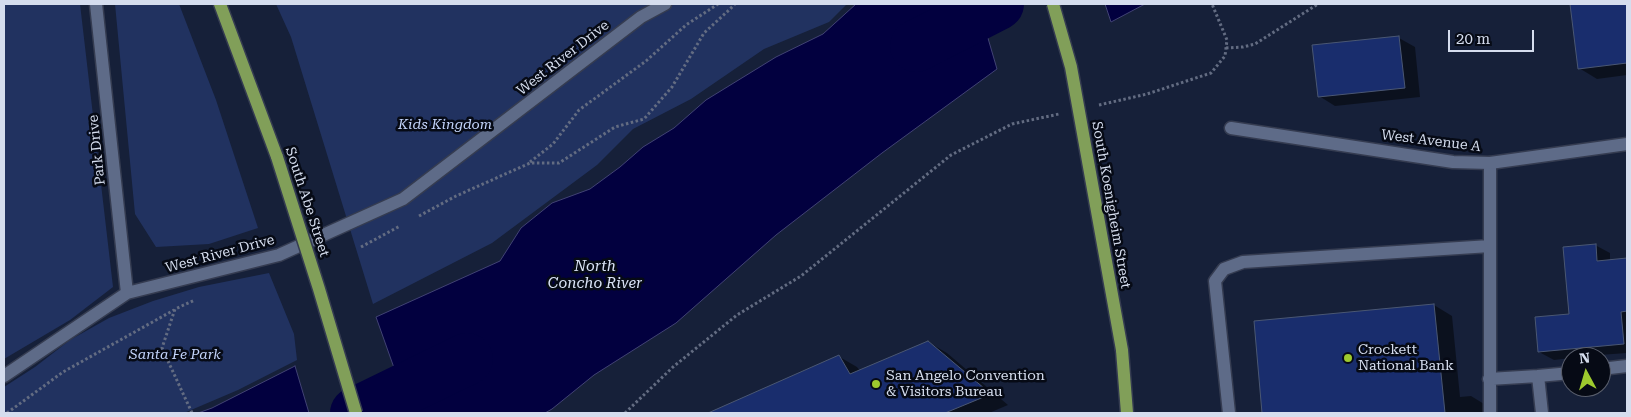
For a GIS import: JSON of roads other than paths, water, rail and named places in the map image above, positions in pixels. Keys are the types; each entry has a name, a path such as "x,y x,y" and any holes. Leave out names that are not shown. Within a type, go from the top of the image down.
{"main road":[{"name":"South Abe Street","path":"220,4 277,157 356,413"},
{"name":"South Koenigheim Street","path":"1053,4 1071,67 1122,350 1128,413"}],"street":[{"name":"Park Drive","path":"96,4 127,293"},
{"name":"West River Drive","path":"4,376 127,293 279,255 403,199 641,17 665,4"},
{"name":"West Avenue A","path":"1231,128 1453,162 1490,163 1627,144"},
{"path":"1490,163 1490,413"},
{"path":"1229,413 1214,281 1224,269 1243,262 1490,246"},
{"path":"1611,368 1627,366"},
{"path":"1489,379 1561,374"},
{"path":"1538,376 1542,413"}],"water":[{"name":"North Concho River","path":"856,4 978,4 997,69 882,153 776,235 676,323 594,375 552,409 545,413 410,413 376,317 500,261 521,228 552,203 590,189 643,147 674,128 706,100 776,57 823,34"},
{"path":"1105,4 1145,4 1111,22"},
{"path":"295,366 309,413 198,413 212,408"}],"waterway":[{"name":"North Concho River","path":"916,46 998,4"},
{"name":"North Concho River","path":"356,413 467,359"}],"place":[{"name":"Crockett National Bank","path":"1348,358"},
{"name":"San Angelo Convention & Visitors Bureau","path":"876,384"}],"park label":[{"name":"Kids Kingdom","path":"445,125"},
{"name":"Santa Fe Park","path":"175,355"}]}
